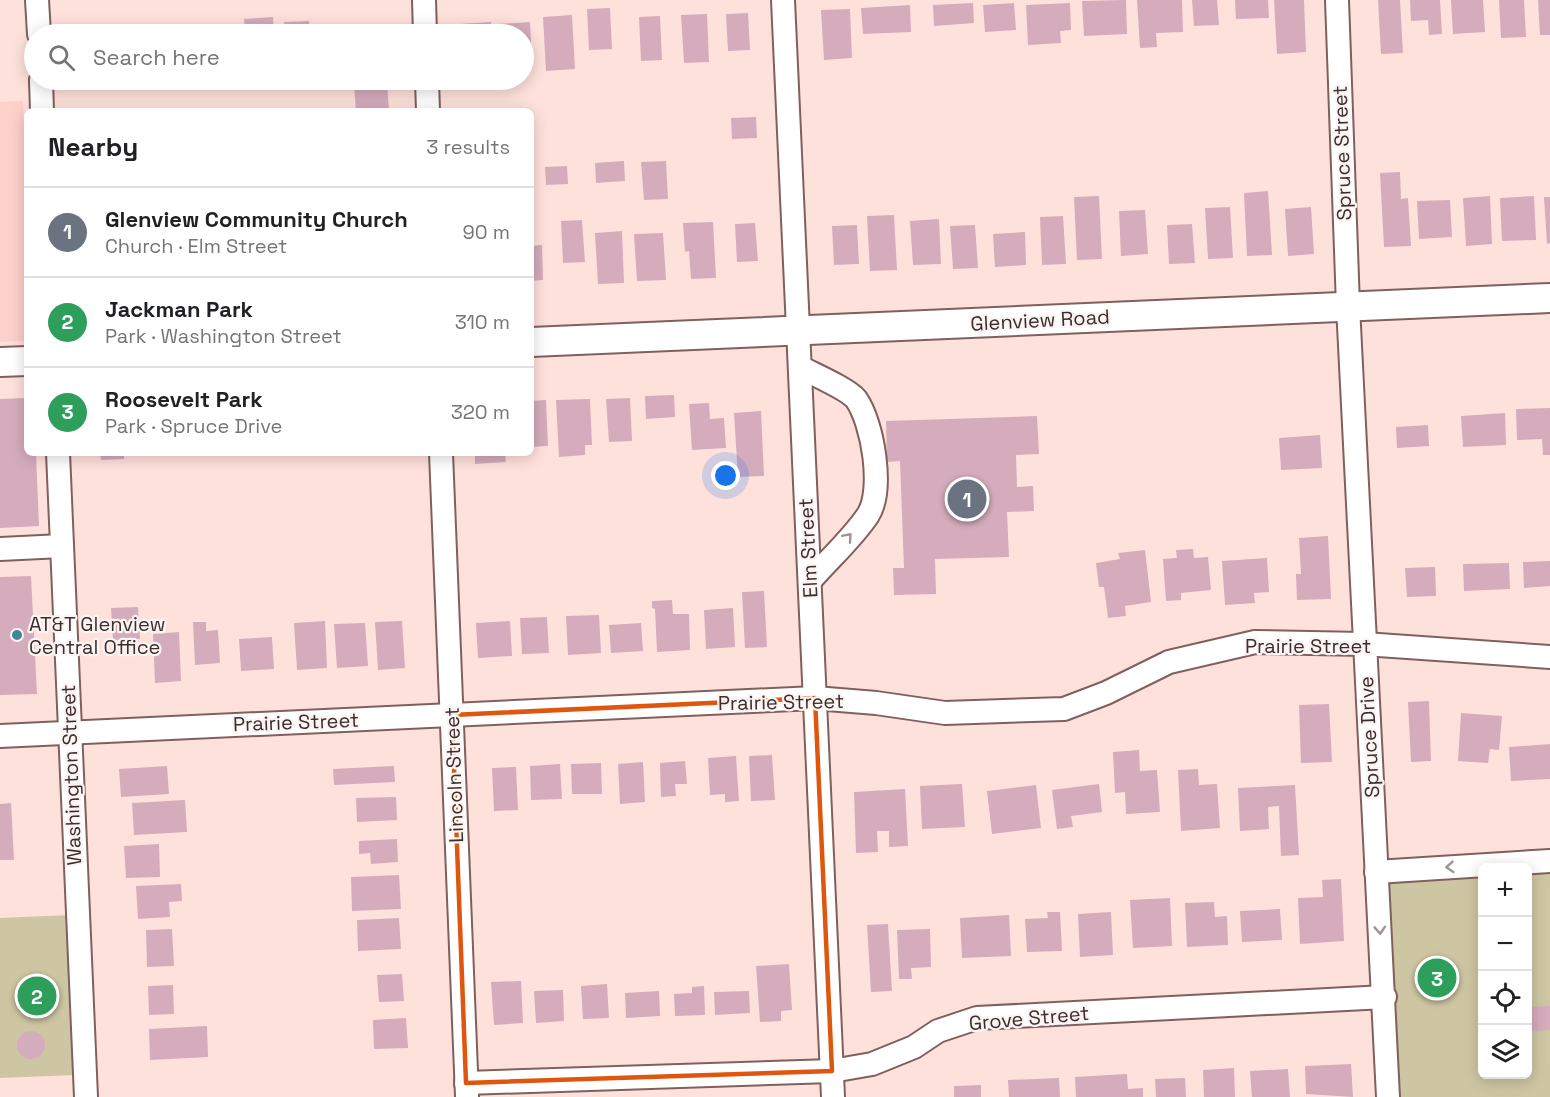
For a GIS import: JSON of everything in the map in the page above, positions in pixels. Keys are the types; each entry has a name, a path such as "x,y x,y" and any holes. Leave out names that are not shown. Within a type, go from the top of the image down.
{"main road":[{"name":"Glenview Road","path":"534,342 1550,298"},
{"path":"0,362 24,361"}],"street":[{"path":"37,0 38,24"},
{"path":"424,0 425,24"},
{"name":"Elm Street","path":"783,0 833,1097"},
{"name":"Spruce Street","path":"1337,0 1348,306"},
{"path":"41,90 42,108"},
{"path":"427,90 428,108"},
{"name":"Spruce Drive","path":"1348,306 1376,872 1385,997 1388,1097"},
{"path":"800,367 855,398 870,431 875,465 875,489 869,513 810,581"},
{"name":"Washington Street","path":"58,456 86,1097"},
{"name":"Lincoln Street","path":"441,456 467,1090"},
{"path":"0,549 62,546"},
{"name":"Prairie Street","path":"0,736 815,699 876,703 945,713 1064,709 1106,693 1169,662 1254,642 1364,644 1550,657"},
{"path":"1376,872 1550,861"},
{"name":"Grove Street","path":"467,1090 832,1071 872,1064 914,1047 938,1031 977,1018 1385,997"}],"highlighted area":[{"path":"815,698 832,1071 466,1083 452,715"}],"shaded area":[{"path":"23,101 24,341 0,342 0,102"},
{"path":"1550,871 1550,1097 1396,1097 1386,881 1478,875 1478,1079 1532,1079 1532,872"},
{"path":"70,915 76,1075 0,1078 0,918"}],"building":[{"path":"1126,0 1127,34 1084,36 1082,1"},
{"path":"1137,0 1182,0 1183,32 1156,33 1157,47 1140,48"},
{"path":"1192,0 1217,0 1219,25 1194,26"},
{"path":"1235,0 1268,0 1269,18 1236,19"},
{"path":"1274,0 1304,0 1306,52 1277,54"},
{"path":"1378,0 1400,0 1403,53 1381,54"},
{"path":"1410,0 1440,0 1442,34 1429,35 1428,20 1411,21"},
{"path":"1451,0 1483,0 1485,32 1453,34"},
{"path":"1499,0 1524,0 1526,37 1501,38"},
{"path":"1538,0 1550,0 1550,35 1540,35"},
{"path":"973,3 974,23 934,26 933,5"},
{"path":"1014,3 1016,30 985,32 983,5"},
{"path":"1070,3 1071,30 1060,31 1061,43 1028,45 1026,5"},
{"path":"910,5 911,32 863,34 861,8"},
{"path":"610,8 612,49 589,50 587,9"},
{"path":"850,9 852,58 824,60 821,10"},
{"path":"748,13 750,50 728,51 726,14"},
{"path":"707,14 709,62 684,63 681,15"},
{"path":"572,15 575,69 546,71 543,17"},
{"path":"660,16 662,60 641,61 639,17"},
{"path":"273,17 273,24 244,24 244,19"},
{"path":"309,21 309,24 284,24 284,22"},
{"path":"491,22 491,24 460,24"},
{"path":"530,22 530,24 499,24"},
{"path":"354,90 388,90 389,108 356,108"},
{"path":"756,117 757,138 732,139 731,118"},
{"path":"624,161 625,181 596,183 595,163"},
{"path":"666,161 668,199 644,200 641,162"},
{"path":"567,166 568,184 546,185 545,167"},
{"path":"1400,172 1401,199 1408,198 1411,246 1384,247 1380,173"},
{"path":"1268,191 1272,255 1247,256 1244,193"},
{"path":"1099,196 1102,259 1077,260 1074,197"},
{"path":"1490,196 1492,244 1466,246 1463,198"},
{"path":"1534,196 1536,240 1502,241 1500,198"},
{"path":"1544,197 1550,197 1550,243 1547,244"},
{"path":"1450,200 1452,237 1419,239 1417,201"},
{"path":"1230,207 1233,258 1208,259 1205,208"},
{"path":"1311,207 1314,254 1288,256 1285,209"},
{"path":"1145,210 1148,254 1121,256 1119,211"},
{"path":"894,215 897,270 870,271 867,216"},
{"path":"1063,216 1066,264 1042,265 1040,217"},
{"path":"939,219 941,264 913,265 910,221"},
{"path":"582,220 585,262 563,263 561,221"},
{"path":"713,222 716,278 691,279 689,251 685,252 683,223"},
{"path":"755,223 758,261 737,262 735,224"},
{"path":"1192,224 1195,263 1169,264 1167,225"},
{"path":"857,225 859,264 834,265 832,226"},
{"path":"975,225 978,268 953,269 950,226"},
{"path":"622,231 624,283 598,284 595,233"},
{"path":"1025,232 1026,265 995,267 993,234"},
{"path":"663,233 666,280 637,281 634,234"},
{"path":"542,245 543,280 534,281 534,246"},
{"path":"674,395 675,417 646,419 645,396"},
{"path":"24,398 24,456 36,456 39,526 0,528 0,399"},
{"path":"630,398 632,441 609,442 606,399"},
{"path":"590,399 592,445 585,445 585,455 559,457 556,400"},
{"path":"546,400 548,446 534,447 534,401"},
{"path":"709,403 710,419 724,418 726,448 692,450 689,404"},
{"path":"1550,408 1550,455 1543,455 1542,439 1517,440 1516,409"},
{"path":"761,411 764,476 738,477 734,413"},
{"path":"1505,413 1506,445 1463,447 1461,416"},
{"path":"1037,416 1039,454 1016,455 1017,487 1033,486 1034,511 1007,512 1009,557 935,559 936,594 894,595 893,568 904,568 900,461 887,462 886,421"},
{"path":"1428,425 1429,446 1397,448 1396,427"},
{"path":"1320,435 1322,468 1281,470 1279,438"},
{"path":"100,456 124,456 124,459 101,460"},
{"path":"475,456 505,456 506,462 475,464"},
{"path":"1328,536 1331,599 1297,600 1296,574 1301,574 1299,538"},
{"path":"1193,549 1194,558 1208,557 1211,590 1181,593 1181,600 1166,601 1163,559 1177,558 1176,550"},
{"path":"1145,550 1151,602 1125,606 1126,616 1108,618 1104,587 1099,587 1096,563 1120,559 1118,553"},
{"path":"1267,558 1269,592 1254,593 1255,603 1225,605 1222,561"},
{"path":"1550,561 1550,586 1524,588 1523,562"},
{"path":"1509,563 1510,589 1464,591 1463,564"},
{"path":"1435,567 1436,596 1407,597 1405,568"},
{"name":"AT&T Glenview Central Office","path":"31,576 37,694 0,695 0,577"},
{"path":"764,591 767,647 745,648 742,592"},
{"path":"672,600 673,614 689,614 690,650 657,652 655,609 652,608 652,601"},
{"path":"138,607 140,639 113,640 111,608"},
{"path":"733,608 735,647 706,649 704,610"},
{"path":"599,615 601,653 568,655 566,616"},
{"path":"547,617 549,653 522,654 520,618"},
{"path":"325,621 327,668 297,670 294,623"},
{"path":"402,621 405,668 378,670 375,622"},
{"path":"510,621 512,656 478,658 476,623"},
{"path":"193,622 206,622 206,631 218,630 220,663 195,665"},
{"path":"365,623 368,666 337,668 334,624"},
{"path":"641,623 643,651 611,653 609,625"},
{"path":"179,632 181,681 155,683 153,634"},
{"path":"272,637 274,669 241,671 239,639"},
{"path":"1429,701 1431,761 1411,762 1408,702"},
{"path":"1329,704 1332,762 1301,763 1299,705"},
{"path":"1461,713 1502,716 1499,750 1490,749 1488,763 1458,761"},
{"path":"1550,744 1550,779 1511,781 1509,747"},
{"path":"1139,750 1140,771 1157,770 1160,812 1126,814 1125,792 1115,793 1113,752"},
{"path":"772,755 775,800 751,801 749,756"},
{"path":"736,756 739,801 725,802 725,794 710,795 708,758"},
{"path":"685,761 687,784 675,784 676,796 661,797 660,763"},
{"path":"643,762 645,802 620,804 618,764"},
{"path":"601,763 602,794 572,794 571,764"},
{"path":"560,764 562,799 531,800 530,766"},
{"path":"167,766 169,794 121,797 119,769"},
{"path":"394,766 395,782 334,785 333,769"},
{"path":"516,767 518,810 494,811 492,768"},
{"path":"1198,769 1199,785 1217,784 1220,828 1181,831 1178,770"},
{"path":"962,784 965,827 922,829 920,786"},
{"path":"1099,784 1102,812 1071,816 1073,827 1057,829 1052,790"},
{"path":"1036,785 1041,828 992,834 987,791"},
{"path":"1295,785 1299,855 1281,856 1279,806 1268,807 1269,829 1240,831 1238,788"},
{"path":"905,789 908,846 889,847 889,831 877,831 878,852 856,853 854,792"},
{"path":"396,797 397,820 357,822 356,798"},
{"path":"185,800 187,832 134,835 132,803"},
{"path":"11,803 14,860 0,860 0,804"},
{"path":"397,839 398,862 371,864 370,853 359,854 359,841"},
{"path":"159,844 160,877 126,878 124,846"},
{"path":"399,875 401,909 352,911 351,877"},
{"path":"1341,879 1344,941 1300,944 1298,898 1323,897 1322,880"},
{"path":"181,884 182,901 169,902 170,917 138,919 136,886"},
{"path":"1170,898 1172,946 1133,948 1130,900"},
{"path":"1214,902 1215,917 1227,916 1228,945 1187,947 1185,903"},
{"path":"1280,909 1282,940 1242,942 1240,911"},
{"path":"1047,912 1060,912 1062,951 1027,952 1025,919 1048,918"},
{"path":"1111,912 1113,955 1080,957 1078,914"},
{"path":"1009,915 1011,956 962,958 960,918"},
{"path":"399,918 401,949 358,951 357,920"},
{"path":"888,924 892,991 871,992 867,925"},
{"path":"172,929 174,966 147,967 146,930"},
{"path":"930,929 931,967 911,968 912,979 899,979 897,930"},
{"path":"789,964 792,1010 781,1011 781,1021 760,1022 756,966"},
{"path":"402,974 404,1001 379,1002 377,975"},
{"path":"521,981 523,1023 494,1025 491,982"},
{"path":"607,984 609,1018 583,1019 581,986"},
{"path":"173,985 174,1014 149,1015 148,986"},
{"path":"704,986 705,1015 675,1016 674,994 692,993 692,987"},
{"path":"563,990 564,1021 536,1023 534,991"},
{"path":"659,991 660,1016 626,1018 625,993"},
{"path":"749,991 750,1013 715,1015 714,992"},
{"path":"1550,1006 1550,1030 1532,1031 1532,1007"},
{"path":"406,1018 408,1048 374,1049 373,1020"},
{"path":"207,1026 208,1057 150,1060 149,1029"},
{"path":"31,1031 41,1035 45,1045 41,1055 31,1059 21,1055 17,1045 21,1035"},
{"path":"1351,1064 1353,1097 1306,1094 1305,1066"},
{"path":"1234,1068 1235,1097 1204,1097 1203,1070"},
{"path":"1288,1069 1290,1097 1252,1097 1250,1071"},
{"path":"1127,1074 1128,1089 1143,1088 1143,1097 1076,1097 1075,1077"},
{"path":"1059,1078 1060,1097 1009,1097 1008,1080"},
{"path":"1185,1078 1186,1097 1156,1097 1155,1079"},
{"path":"981,1085 981,1097 954,1097 954,1086"}],"place":[{"name":"Glenview Community Church","path":"967,499"},
{"name":"AT&T Glenview Central Office","path":"17,635"},
{"name":"Roosevelt Park","path":"1437,978"},
{"name":"Jackman Park","path":"37,996"}]}
